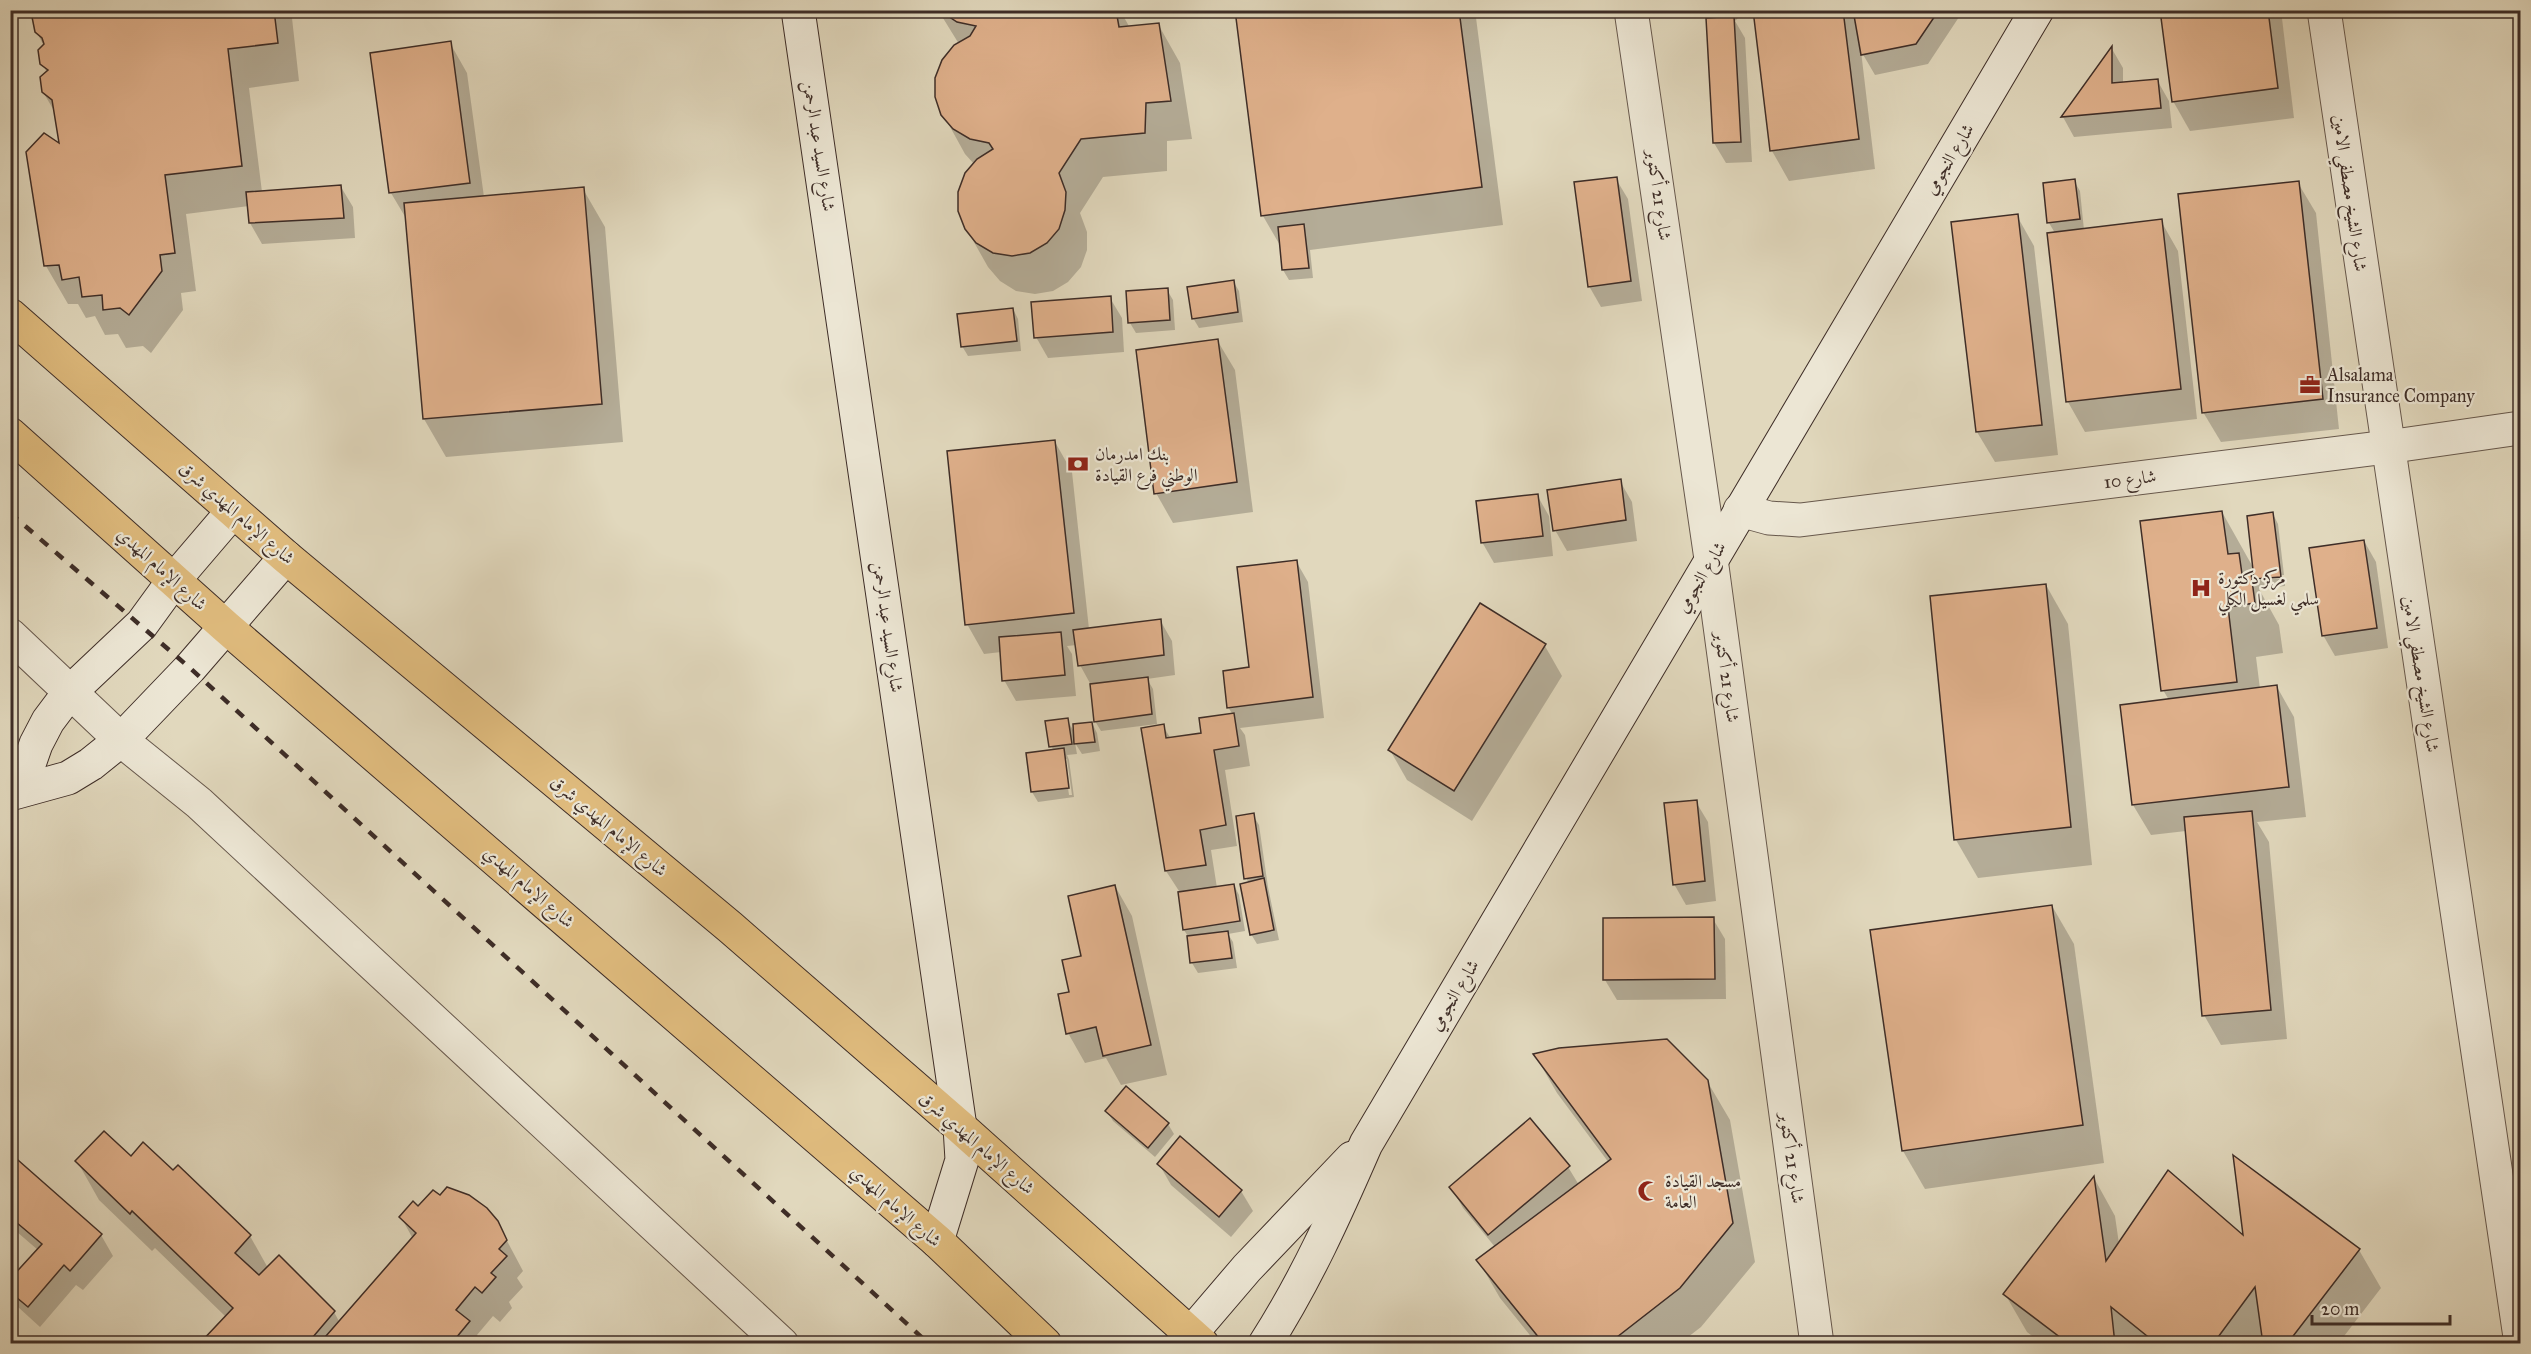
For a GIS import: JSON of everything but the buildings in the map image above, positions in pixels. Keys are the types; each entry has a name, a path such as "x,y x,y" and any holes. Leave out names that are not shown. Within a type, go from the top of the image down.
{"main road":[{"name":"شارع الإمام المهدي شرق","path":"10,315 286,557 730,927 960,1127 1191,1340"},
{"name":"شارع الإمام المهدي","path":"10,434 226,627 937,1241 1045,1344"}],"street":[{"name":"شارع السيد عبد الرحمن","path":"798,10 960,1127 962,1161 937,1241"},
{"name":"شارع 21 أكتوبر","path":"1631,10 1711,559 1817,1344"},
{"name":"شارع النجومي","path":"1266,1344 1287,1310 1325,1237 1366,1144 2037,10"},
{"name":"شارع الشيخ مصطفي الامين","path":"2324,10 2520,1337"},
{"name":"شارع 10","path":"1740,510 1769,518 1800,520 2387,447 2520,428"},
{"path":"15,792 48,721 69,693 142,624 174,580 233,511"},
{"path":"15,792 68,778 91,764 121,740 190,668 286,557"},
{"path":"10,635 121,740 199,804 782,1344"},
{"name":"شارع النجومي","path":"1191,1340 1298,1213 1366,1144"}],"railway":[{"path":"10,513 190,668 929,1344"}],"place":[{"name":"Alsalama Insurance Company","path":"2310,385"},
{"name":"بنك امدرمان الوطني فرع القيادة","path":"1078,464"},
{"name":"مركز دكتورة سلمي لغسيل الكلي","path":"2201,588"},
{"name":"مسجد القيادة العامة","path":"1648,1191"}]}
